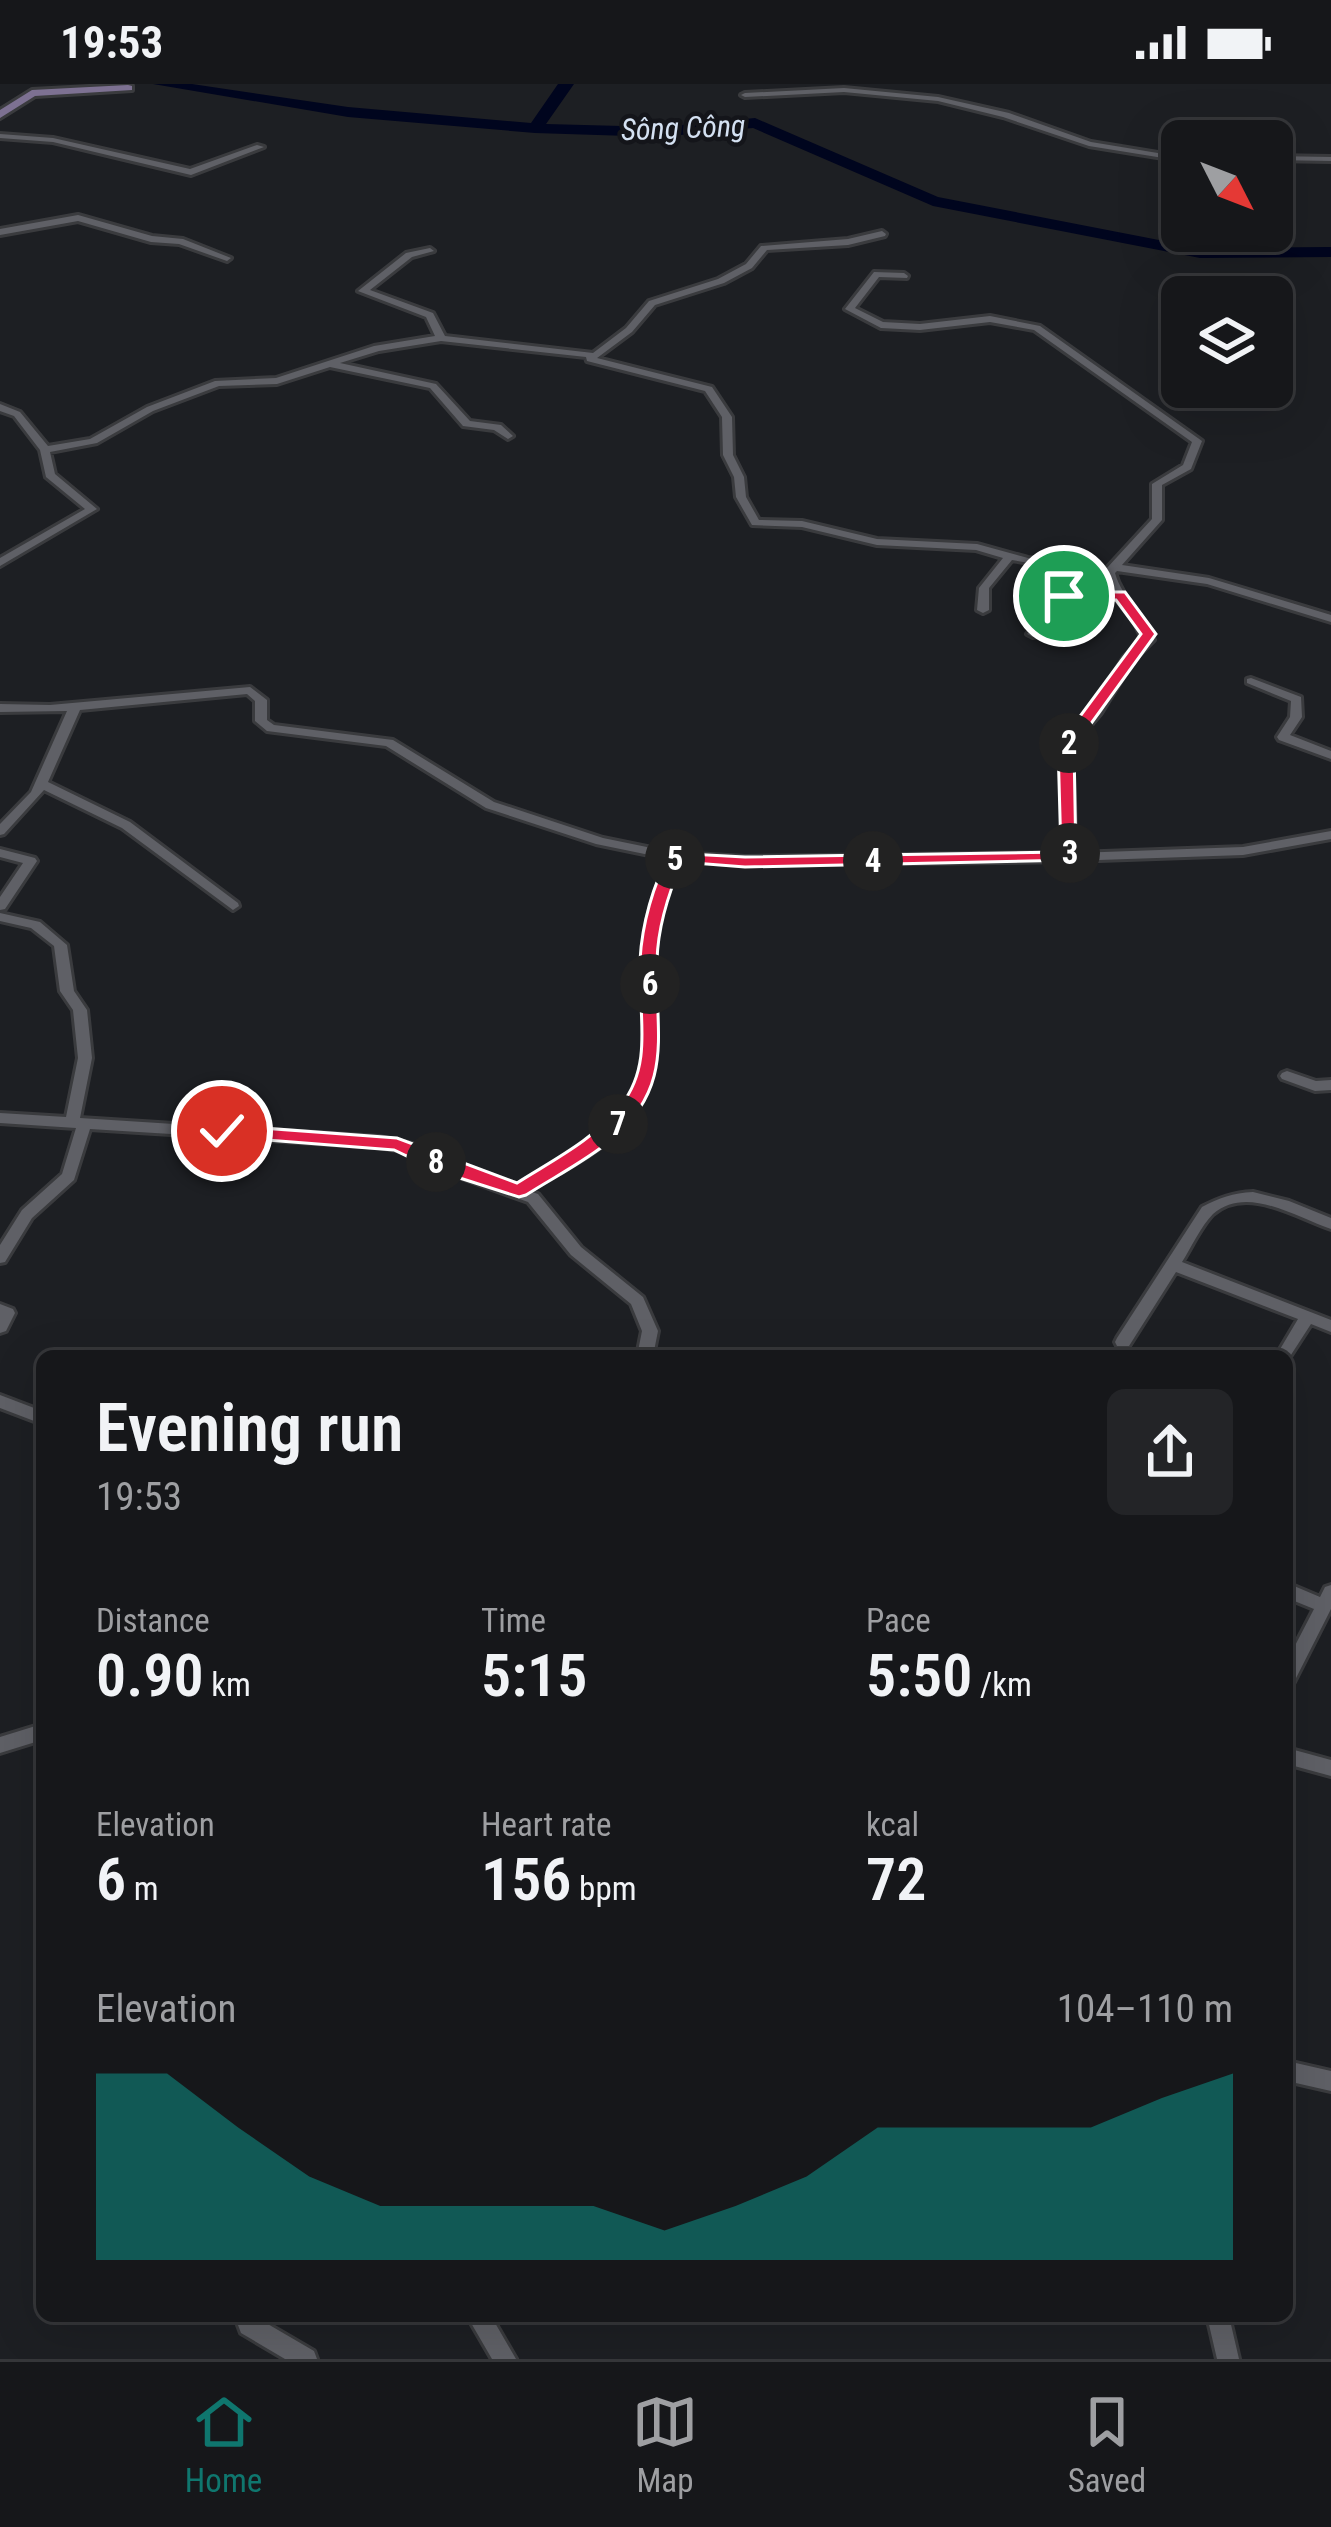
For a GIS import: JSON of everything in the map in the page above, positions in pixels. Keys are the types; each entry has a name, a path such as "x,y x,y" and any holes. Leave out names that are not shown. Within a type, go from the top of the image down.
{"street":[{"path":"0,115 32,93 132,86"},
{"path":"745,95 844,90 938,99 1006,115 1089,144 1161,156"},
{"path":"0,136 53,140 191,172 260,148"},
{"path":"1293,158 1331,159"},
{"path":"0,232 78,218 151,239 180,241 227,258"},
{"path":"45,450 93,441 150,409 218,383 277,381 368,350 441,338 591,355 628,330 652,303 708,287 743,270 764,248 848,242 882,234"},
{"path":"430,250 409,255 364,290 430,315 441,338"},
{"path":"904,276 877,274 850,309 881,325 920,327 990,320 1036,328 1197,441 1187,467 1157,484 1157,520 1112,570"},
{"path":"591,355 596,364 711,391 728,417 728,455 756,523 802,524 877,542 977,547 1010,556 1209,581 1331,619"},
{"path":"331,364 433,386 467,424 497,427 508,436"},
{"path":"0,407 17,414 45,450 50,475 92,509 0,563"},
{"path":"983,610 984,588 1010,556"},
{"path":"1070,856 1066,746 1148,640 1145,627 1120,596 1112,570"},
{"path":"1033,634 1069,594 1120,596"},
{"path":"1250,682 1298,699 1294,722 1283,736 1331,755"},
{"path":"0,708 75,707 250,690 261,700 261,721 271,728 389,743 490,805 600,841 676,857 745,862 1070,856 1243,850 1331,836"},
{"path":"0,830 42,784 75,707"},
{"path":"42,784 126,825 233,906"},
{"path":"0,853 32,861 0,906"},
{"path":"519,1190 605,1135 634,1102 653,1047 648,959 661,892 676,857"},
{"path":"0,917 35,925 60,945 67,991 80,1010 85,1058 69,1176 27,1214 0,1258"},
{"path":"1287,1076 1316,1086 1331,1084"},
{"path":"0,1118 397,1144 445,1166 519,1190 542,1207 576,1251 638,1301 650,1330 646,1350"},
{"path":"1123,1342 1207,1210 1228,1196 1262,1197 1331,1223"},
{"path":"1171,1264 1331,1326"},
{"path":"0,1310 7,1313 0,1327"},
{"path":"1287,1350 1307,1316"},
{"path":"0,1401 36,1416"},
{"path":"1293,1591 1328,1599 1293,1667"},
{"path":"0,1744 36,1734"},
{"path":"1293,1758 1331,1768"},
{"path":"1293,2072 1331,2081"},
{"path":"482,2322 505,2359"},
{"path":"1219,2322 1228,2359"},
{"path":"249,2325 305,2359"}],"waterway":[{"name":"Sông Công","path":"161,84 348,112 535,128"},
{"path":"535,128 566,84"},
{"name":"Sông Công","path":"535,128 660,132 755,123 933,201 1200,253 1331,252"}],"route":[{"path":"222,1131 397,1144 445,1166 519,1190 605,1135 634,1102 653,1047 648,959 661,892 676,857 745,862 1070,856 1066,746 1092,717 1148,634 1120,596 1064,596"}]}
